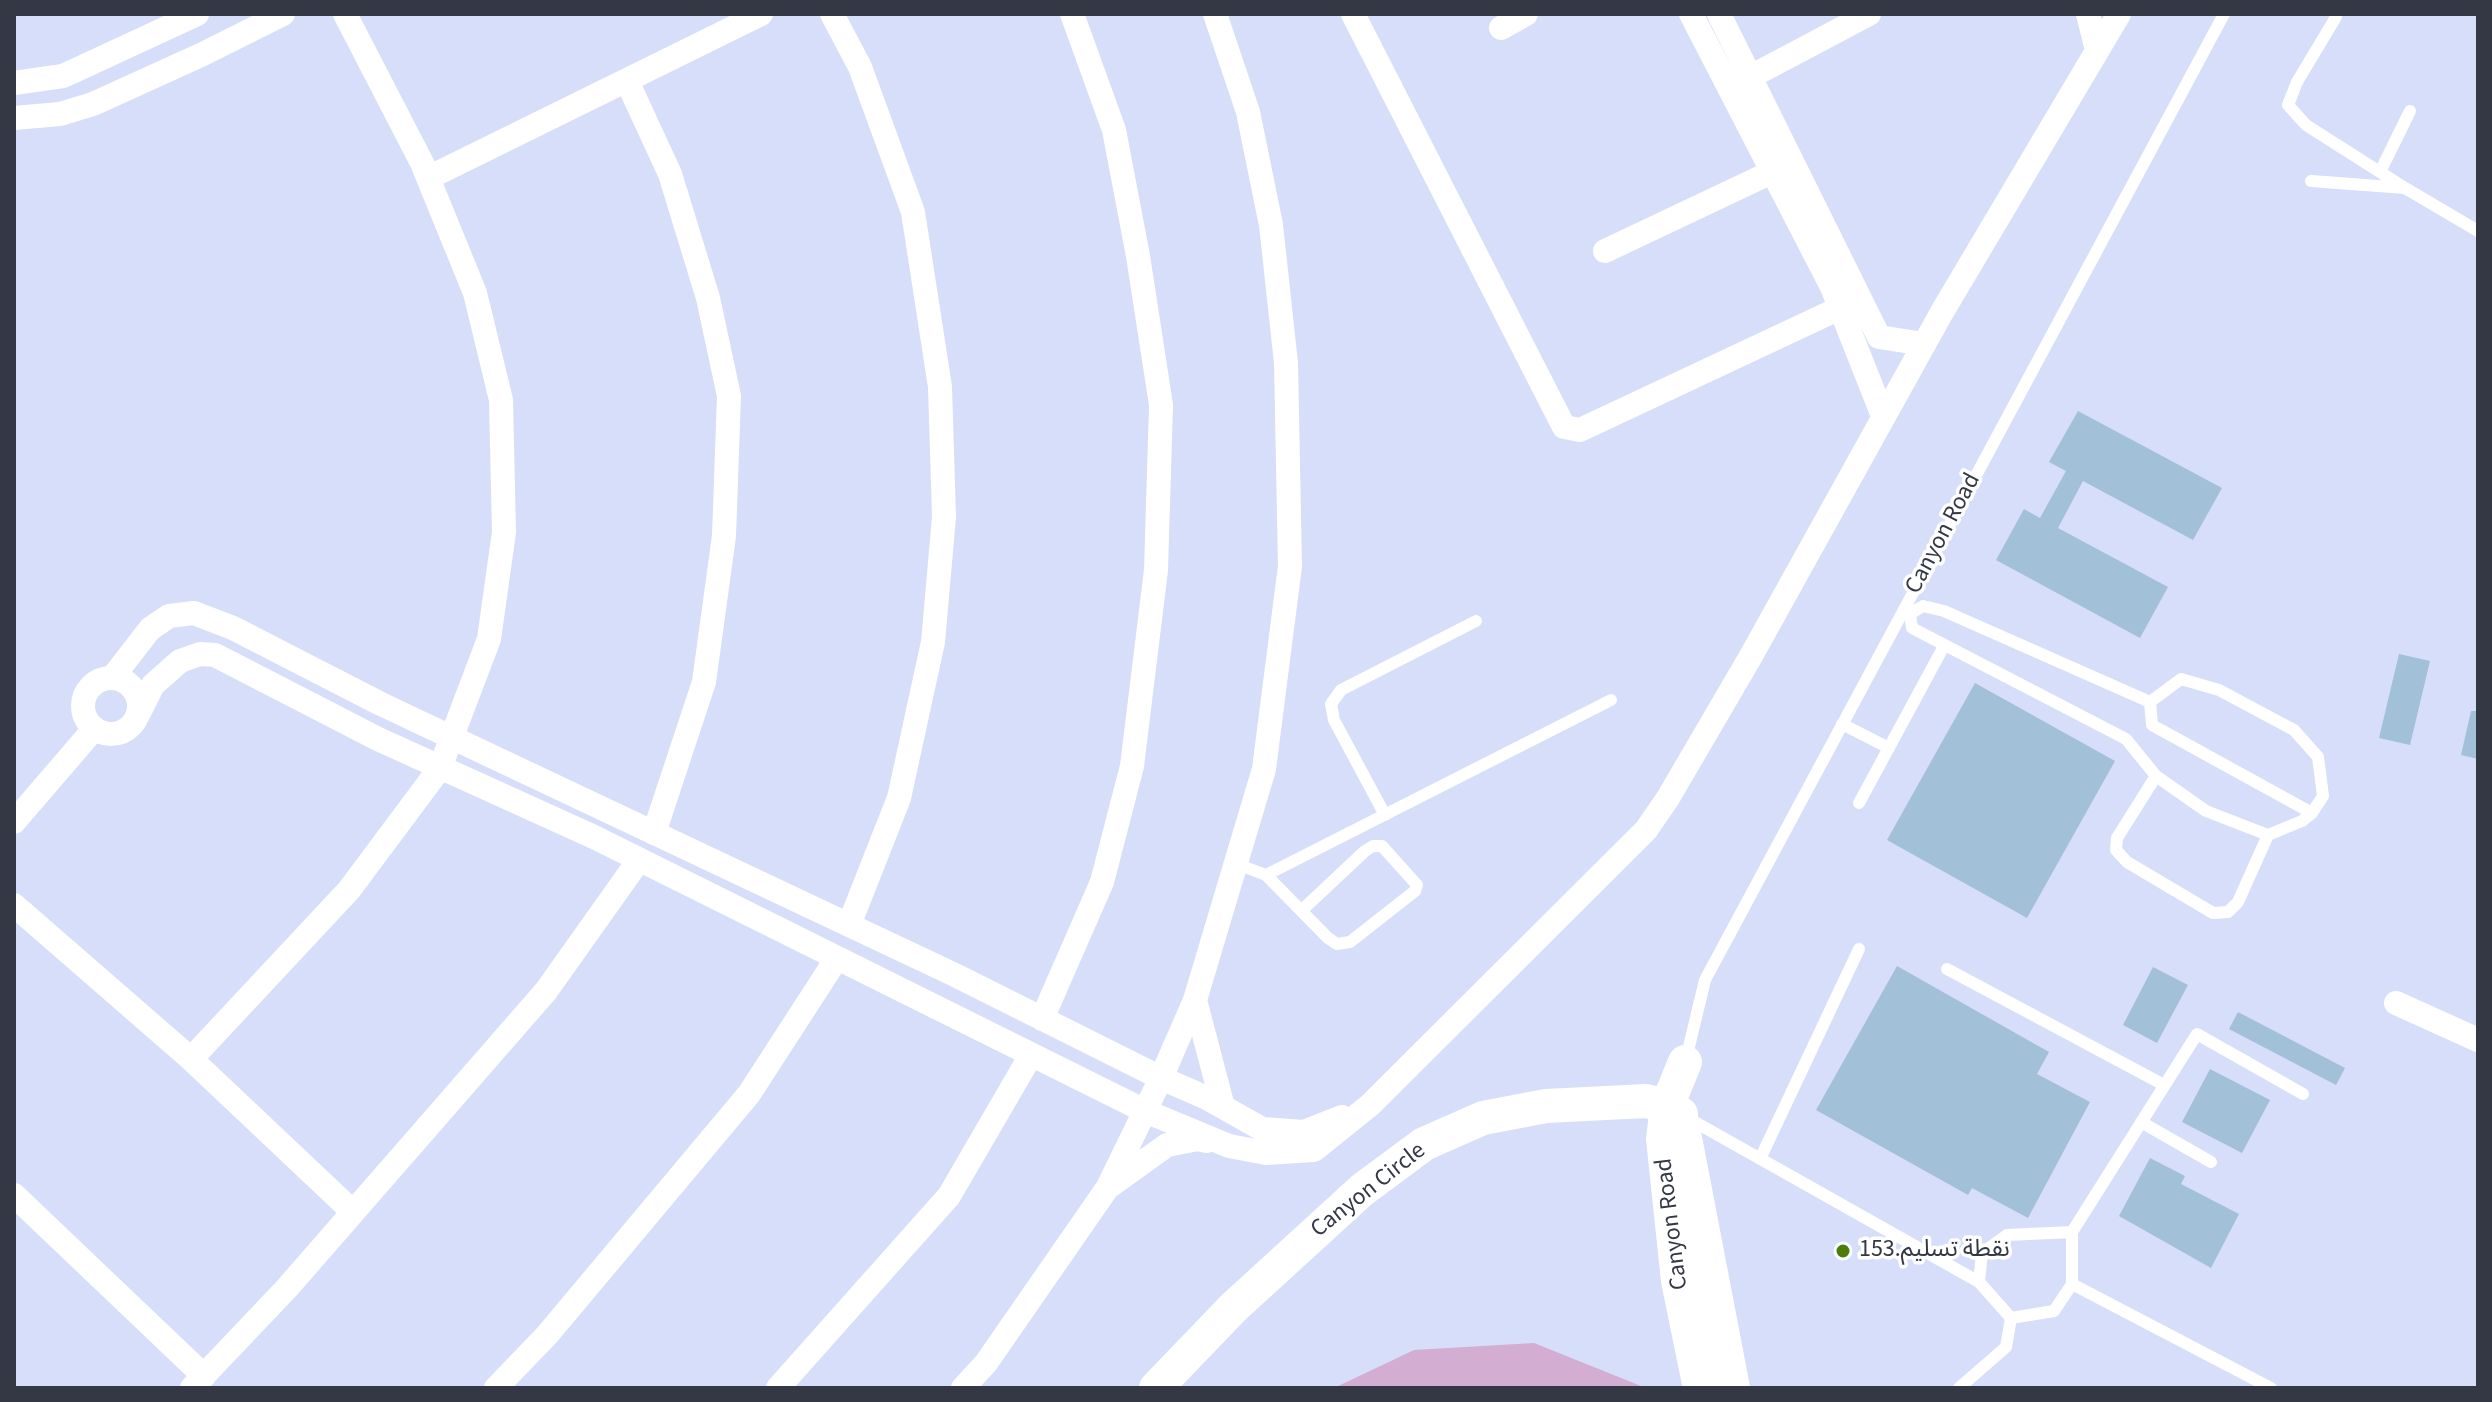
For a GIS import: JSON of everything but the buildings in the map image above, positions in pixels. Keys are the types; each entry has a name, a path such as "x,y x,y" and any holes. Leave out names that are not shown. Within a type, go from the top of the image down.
{"main road":[{"name":"Canyon Road","path":"1685,1062 1674,1110 1663,1139 1678,1281 1700,1388"},
{"name":"Canyon Circle","path":"1156,1388 1234,1307 1362,1190 1424,1144 1483,1118 1546,1106 1646,1101 1674,1110"},
{"name":"Canyon Road","path":"1674,1110 1733,1388"}],"street":[{"path":"14,83 63,76 197,14"},
{"path":"14,118 60,114 93,104 283,14"},
{"path":"191,1059 349,890 440,768 489,639 504,532 501,400 475,293 428,178 345,14"},
{"path":"428,178 761,14"},
{"path":"832,14 860,67 913,212 940,387 944,517 933,642 899,798 849,925"},
{"path":"1042,1019 1102,882 1132,766 1156,570 1158,510 1161,405 1138,256 1114,130 1072,14"},
{"path":"963,1388 986,1363 1108,1187 1145,1111 1195,1000 1264,769 1290,566 1286,363 1266,197 1248,112 1215,14"},
{"path":"1353,14 1564,427 1580,430 1840,308"},
{"path":"1501,28 1526,14"},
{"path":"1691,14 1840,308 1883,416"},
{"path":"1719,14 1879,337 1924,344"},
{"path":"1750,77 1869,14"},
{"path":"2088,14 2097,50"},
{"path":"1108,1187 1167,1145 1198,1139 1266,1153 1314,1150 1370,1105 1646,830 1751,656 1924,344 2119,14"},
{"path":"627,81 670,174 708,298 729,396 724,536 704,682 654,833"},
{"path":"1605,251 1772,172"},
{"path":"112,678 150,629 169,616 194,613 233,628 451,737 849,925 1223,1107 1262,1129 1304,1132 1370,1105"},
{"path":"139,713 138,696 125,681 102,679 89,688 83,699 86,720 94,729 115,735 134,724 153,685 180,661 200,654 215,655 378,739 639,860 1145,1111 1229,1146"},
{"path":"14,822 94,729"},
{"path":"14,1195 198,1382 287,1288 546,991 639,860"},
{"path":"14,905 191,1059 353,1212"},
{"path":"496,1388 547,1335 749,1094 837,958"},
{"path":"1195,1000 1223,1107"},
{"path":"2396,1003 2478,1040"},
{"path":"778,1388 949,1196 1031,1055"}],"lane":[{"name":"Canyon Road","path":"1685,1062 1705,980 2224,14"},
{"path":"2336,17 2297,82 2288,105 2306,125 2478,231"},
{"path":"2380,172 2410,111"},
{"path":"2311,181 2405,188"},
{"path":"1909,600 1944,611 2150,702"},
{"path":"1912,628 1910,614 1923,606"},
{"path":"1898,620 2126,739 2156,776 2206,811 2268,835"},
{"path":"1385,815 1334,720 1331,704 1341,690 1476,621"},
{"path":"1859,803 1944,646"},
{"path":"2150,702 2181,679 2219,690 2294,730 2318,757 2323,796 2312,813 2302,821 2268,835 2238,902 2228,912 2213,913 2127,862 2116,850 2117,838 2156,776"},
{"path":"1266,875 1611,700"},
{"path":"2150,702 2152,725 2312,813"},
{"path":"1842,724 1889,748"},
{"path":"1234,863 1266,875 1301,911 1328,938 1337,944 1350,942 1415,891 1417,885 1382,846 1373,846 1301,911"},
{"path":"1760,1159 1859,949"},
{"path":"1947,969 2164,1085"},
{"path":"2011,1318 2054,1311 2072,1284 2072,1232 2197,1034 2303,1094"},
{"path":"1674,1110 1979,1282 2011,1318"},
{"path":"2141,1122 2211,1162"},
{"path":"1979,1282 1982,1253 2007,1235 2072,1232"},
{"path":"2072,1284 2271,1388"},
{"path":"1959,1388 2006,1347 2011,1318"}],"shaded area":[{"path":"1534,1343 1641,1386 1334,1388 1414,1350"}],"place":[{"name":"نقطة تسليم.153","path":"1843,1251"}]}
